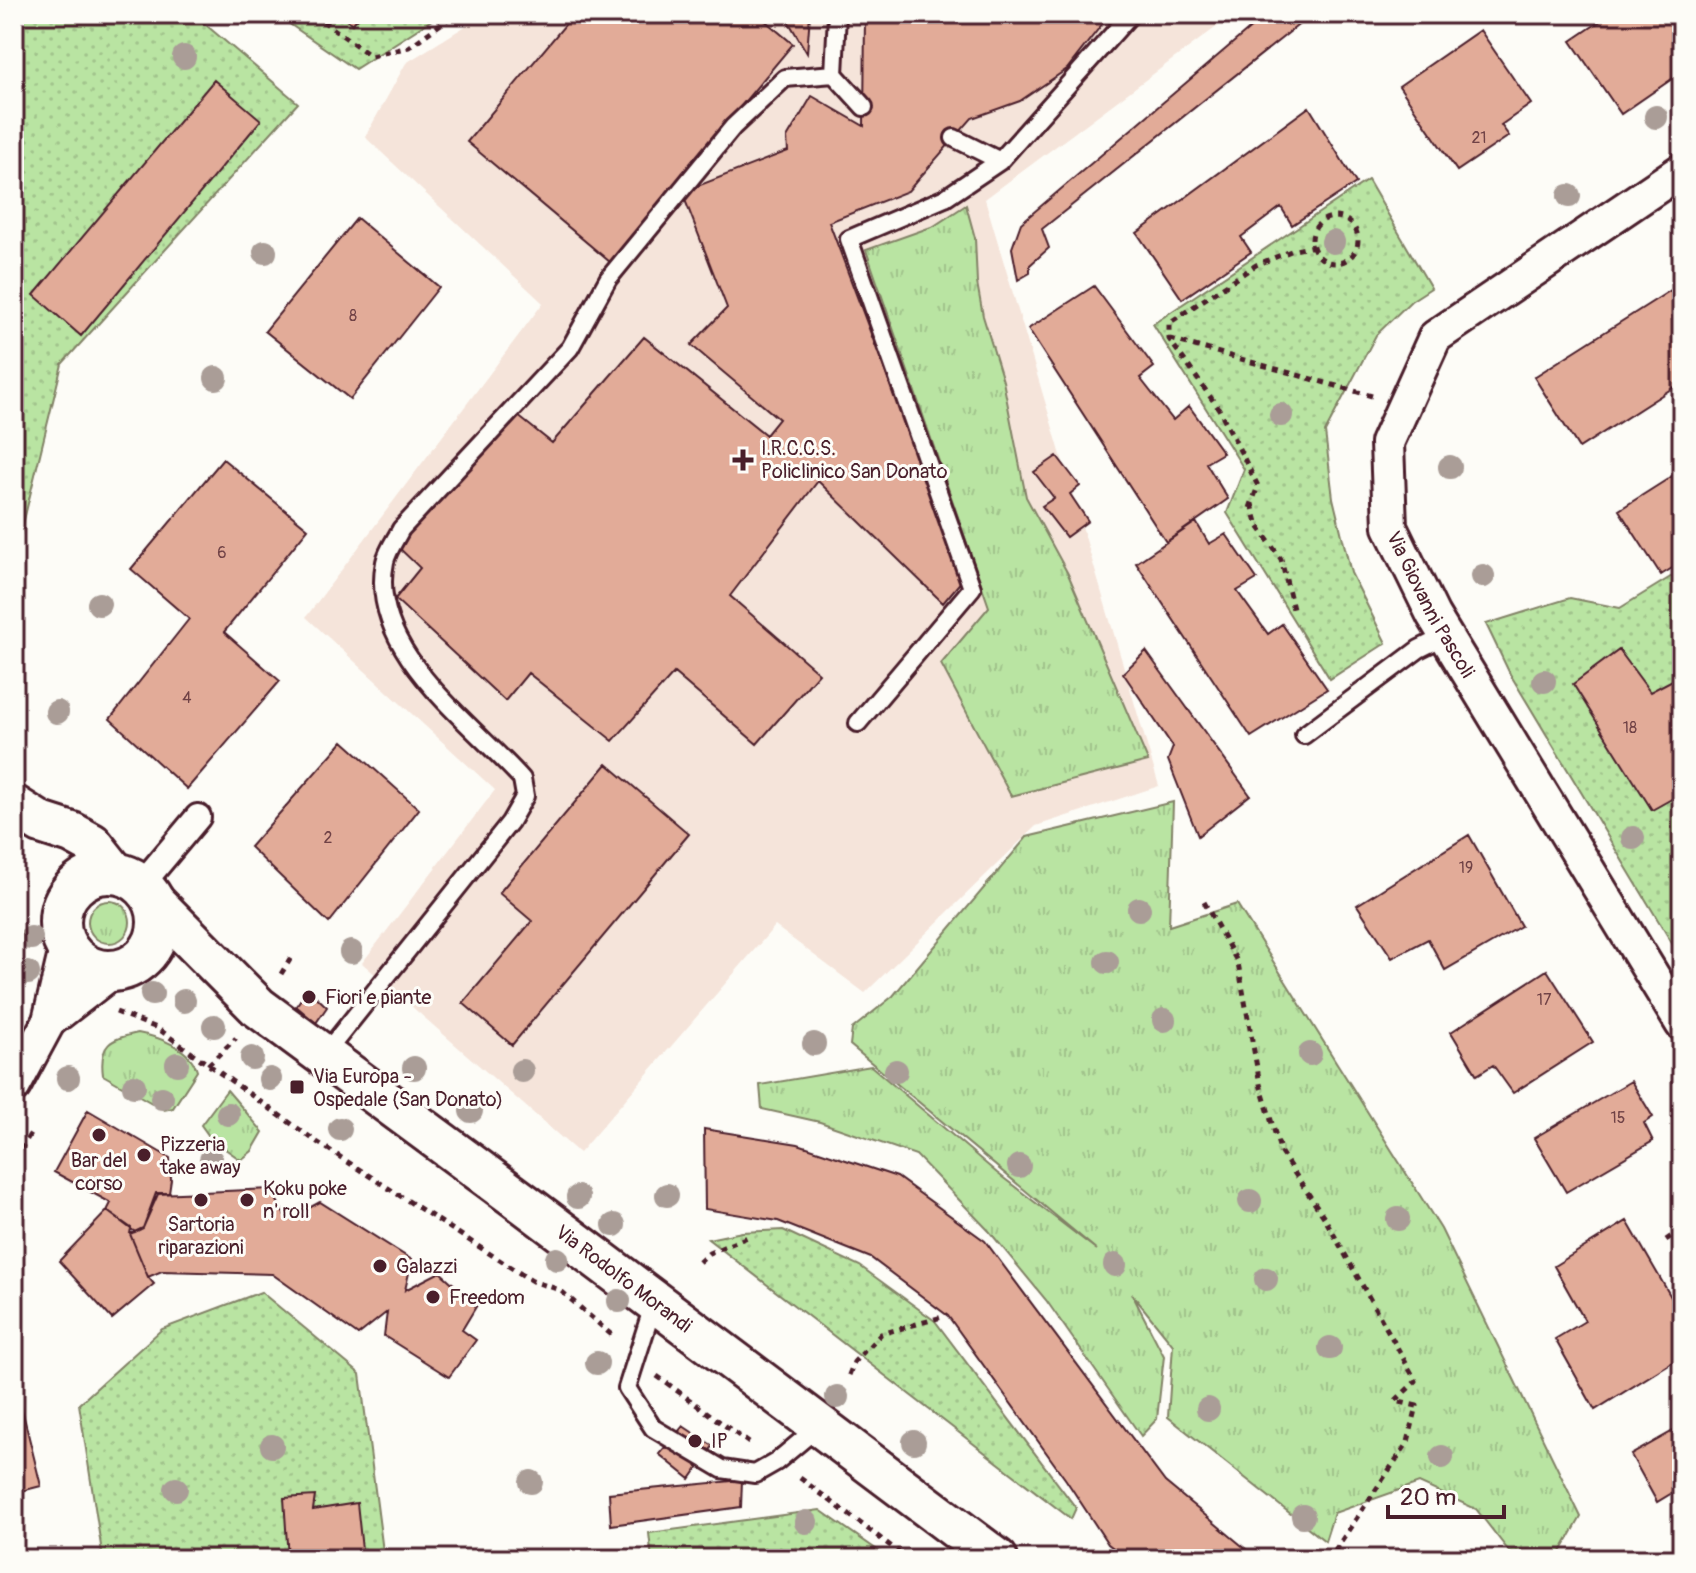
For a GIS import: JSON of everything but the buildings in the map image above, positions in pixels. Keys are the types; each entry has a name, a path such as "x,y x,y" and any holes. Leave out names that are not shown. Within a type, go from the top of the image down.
{"street":[{"name":"Via Giovanni Pascoli","path":"1682,170 1435,337 1387,443 1390,527 1445,636 1682,1024"},
{"name":"Via Rodolfo Morandi","path":"28,814 92,844 251,999 997,1559"},
{"path":"28,814 62,864 60,934 66,949 95,970 128,964"},
{"path":"137,887 198,817"},
{"path":"49,1021 128,964 155,940 158,921 137,887 99,874 84,879 72,889 63,903"},
{"path":"14,1086 49,1021 66,949"},
{"name":"Via Rodolfo Morandi","path":"128,964 161,959 251,999"}],"lane":[{"path":"837,14 834,74 864,107"},
{"path":"858,723 972,588 849,239 945,198 1000,161 1131,14"},
{"path":"324,1055 510,822 525,796 522,779 434,691 402,647 385,604 385,561 401,529 570,348 608,279 733,127 785,78 834,74"},
{"path":"954,138 1000,161"},
{"path":"1304,735 1419,649 1445,636"},
{"path":"654,1302 627,1388 653,1428 722,1469 755,1474 776,1462 819,1425"}],"path":[{"path":"313,14 371,56 409,47 455,14"},
{"path":"1331,217 1346,219 1356,230 1358,245 1350,258 1335,264 1321,259 1313,246 1312,238 1318,225 1331,217"},
{"path":"1293,609 1281,559 1258,526 1251,505 1258,486 1219,409 1169,339 1169,323 1256,265 1313,246"},
{"path":"1169,339 1404,406"},
{"path":"1204,902 1238,963 1260,1084 1281,1153 1324,1217 1416,1381 1395,1401 1417,1406 1408,1442 1329,1559"},
{"path":"101,1018 116,1012 157,1028 317,1142 532,1281 560,1290 664,1382 908,1559"},
{"path":"14,1160 32,1131"},
{"path":"1666,1240 1682,1229"},
{"path":"699,1262 709,1253 750,1236"},
{"path":"849,1375 854,1362 881,1334 942,1317"}],"shaded area":[{"name":"I.R.C.C.S. Policlinico San Donato","path":"485,14 1234,14 985,199 1159,786 1036,826 865,993 775,926 579,1153 362,963 495,790 306,617 543,303 365,137 406,63"}],"green space":[{"path":"14,14 193,14 298,103 62,364 14,561"},
{"path":"275,14 441,14 355,69"},
{"path":"1368,180 1431,288 1411,301 1376,335 1325,432 1333,498 1351,573 1386,643 1330,679 1227,513 1244,469 1153,324"},
{"path":"966,205 975,238 977,283 983,316 1003,381 1026,497 1068,574 1148,761 1011,796 941,664 989,607 866,250 934,226"},
{"path":"1682,570 1682,960 1510,674 1486,624 1570,598 1620,608"},
{"path":"1173,802 1169,926 1237,904 1441,1229 1581,1517 1557,1559 1515,1559 1476,1509 1419,1483 1334,1513 1325,1541 1168,1417 1173,1345 1132,1294 1164,1356 1157,1419 1141,1436 1046,1300 989,1231 916,1155 820,1122 762,1109 760,1085 871,1066 997,1173 1097,1250 850,1045 852,1029 893,996 1027,837"},
{"path":"109,901 124,907 130,922 124,937 109,943 94,937 88,922 94,907"},
{"path":"138,1033 173,1045 194,1063 197,1071 173,1108 164,1110 103,1075 103,1056 108,1045"},
{"path":"227,1090 263,1132 252,1151 241,1160 211,1139 201,1125"},
{"path":"783,1230 860,1266 935,1321 1076,1508 1071,1519 708,1239 742,1232"},
{"path":"261,1292 360,1374 384,1559 103,1559 79,1404 162,1329"},
{"path":"820,1510 890,1559 652,1559 649,1533"}],"place":[{"name":"I.R.C.C.S. Policlinico San Donato","path":"743,460"},
{"name":"Fiori e piante","path":"309,997"},
{"name":"Via Europa - Ospedale (San Donato)","path":"297,1087"},
{"name":"Bar del corso","path":"99,1135"},
{"name":"Pizzeria take away","path":"144,1155"},
{"name":"Sartoria riparazioni","path":"201,1200"},
{"name":"Koku poke n' roll","path":"247,1200"},
{"name":"Galazzi","path":"380,1266"},
{"name":"Freedom","path":"433,1297"},
{"name":"IP","path":"695,1441"}]}
